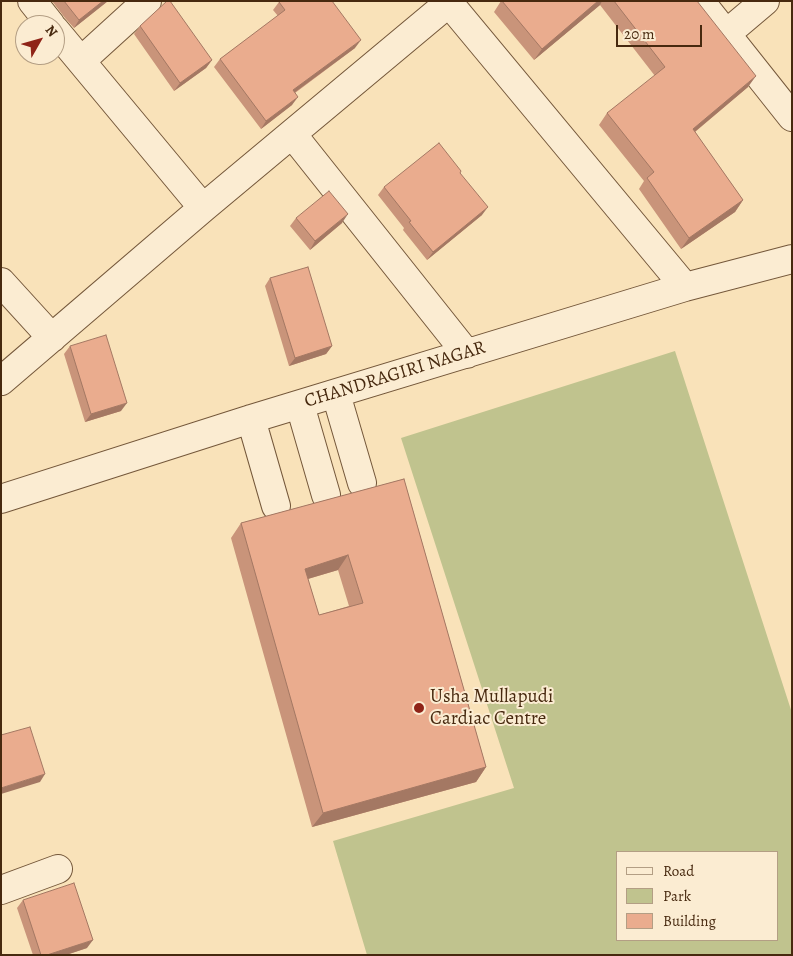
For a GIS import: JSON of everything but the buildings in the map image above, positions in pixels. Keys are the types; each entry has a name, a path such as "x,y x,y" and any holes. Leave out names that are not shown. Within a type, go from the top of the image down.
{"street":[{"path":"32,1 43,15"},
{"path":"80,61 147,1"},
{"path":"700,1 792,117"},
{"path":"726,34 765,1"},
{"path":"1,381 203,208 450,2 685,287"},
{"path":"65,42 203,208"},
{"path":"292,134 467,354"},
{"name":"CHANDRAGIRI NAGAR","path":"1,498 251,419 685,287 792,259"},
{"path":"1,282 52,338"},
{"path":"336,394 362,483"},
{"path":"300,405 326,494"},
{"path":"251,419 276,506"},
{"path":"1,890 58,869"}],"green space":[{"path":"675,351 792,713 792,955 367,955 333,841 514,788 401,438"}],"place":[{"name":"Usha Mullapudi Cardiac Centre","path":"419,708"}]}
